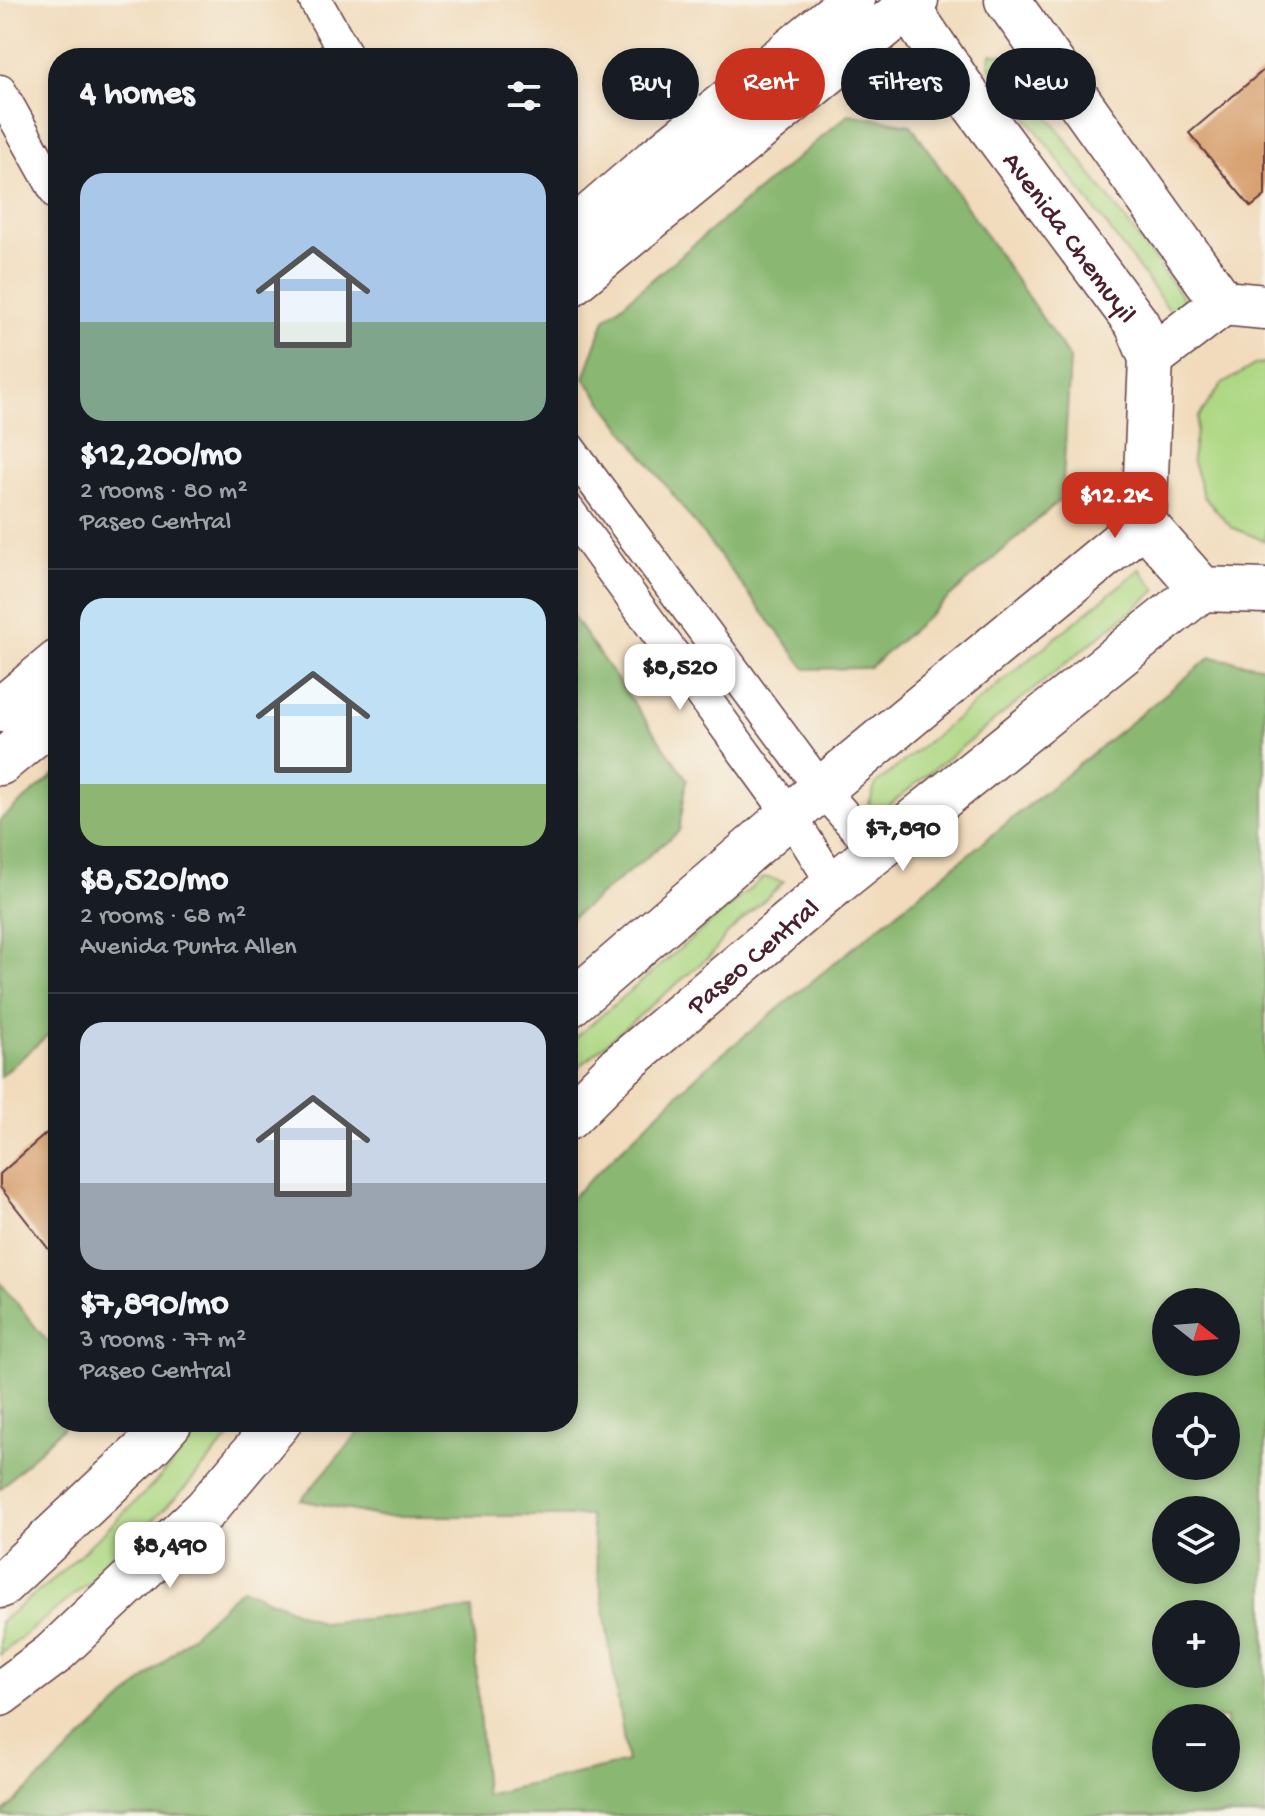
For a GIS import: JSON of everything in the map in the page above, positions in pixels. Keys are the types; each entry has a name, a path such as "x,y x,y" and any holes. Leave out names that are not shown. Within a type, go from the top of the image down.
{"main road":[{"path":"578,226 853,0"},
{"path":"1007,0 1244,305 1151,358 1144,523 1202,589 1265,591"},
{"path":"578,278 909,2"},
{"name":"Avenida Chemuyil","path":"909,2 969,98 1137,324 1151,358"},
{"path":"578,997 806,803 1144,523"},
{"name":"Paseo Central","path":"578,1108 618,1068 834,885 1202,589"},
{"path":"0,710 48,670"},
{"path":"0,763 48,723"},
{"path":"0,1586 161,1432"},
{"path":"0,1694 52,1655 206,1509 271,1432"}],"street":[{"path":"315,0 342,48"},
{"path":"0,91 48,177"},
{"path":"578,462 806,803 834,885"},
{"path":"578,522 806,803 876,851"}],"green space":[{"path":"842,120 883,120 911,125 1070,359 1062,498 869,668 806,669 584,378 605,319"},
{"path":"1029,120 1051,120 1188,305 1173,315"},
{"path":"1265,363 1265,541 1231,527 1204,497 1192,459 1198,418 1221,385 1256,364"},
{"path":"1140,569 1157,590 882,811 868,807 876,784"},
{"path":"578,624 687,779 679,831 578,913"},
{"path":"1211,657 1265,667 1265,1816 0,1816 242,1588 322,1623 472,1609 485,1795 627,1762 590,1516 378,1516 301,1500 359,1432 578,1432 578,1191 704,1069"},
{"path":"48,780 48,1035 0,1077 0,820"},
{"path":"764,877 784,882 727,934 712,954 578,1068 578,1035"},
{"path":"0,1282 48,1342 48,1432 58,1432 0,1489"},
{"path":"199,1432 234,1432 184,1489 98,1575 0,1655 0,1622 55,1578 153,1485"}],"building":[{"path":"1265,69 1265,196 1251,207 1189,133"},
{"path":"48,1132 48,1248 0,1187 0,1174"}]}
